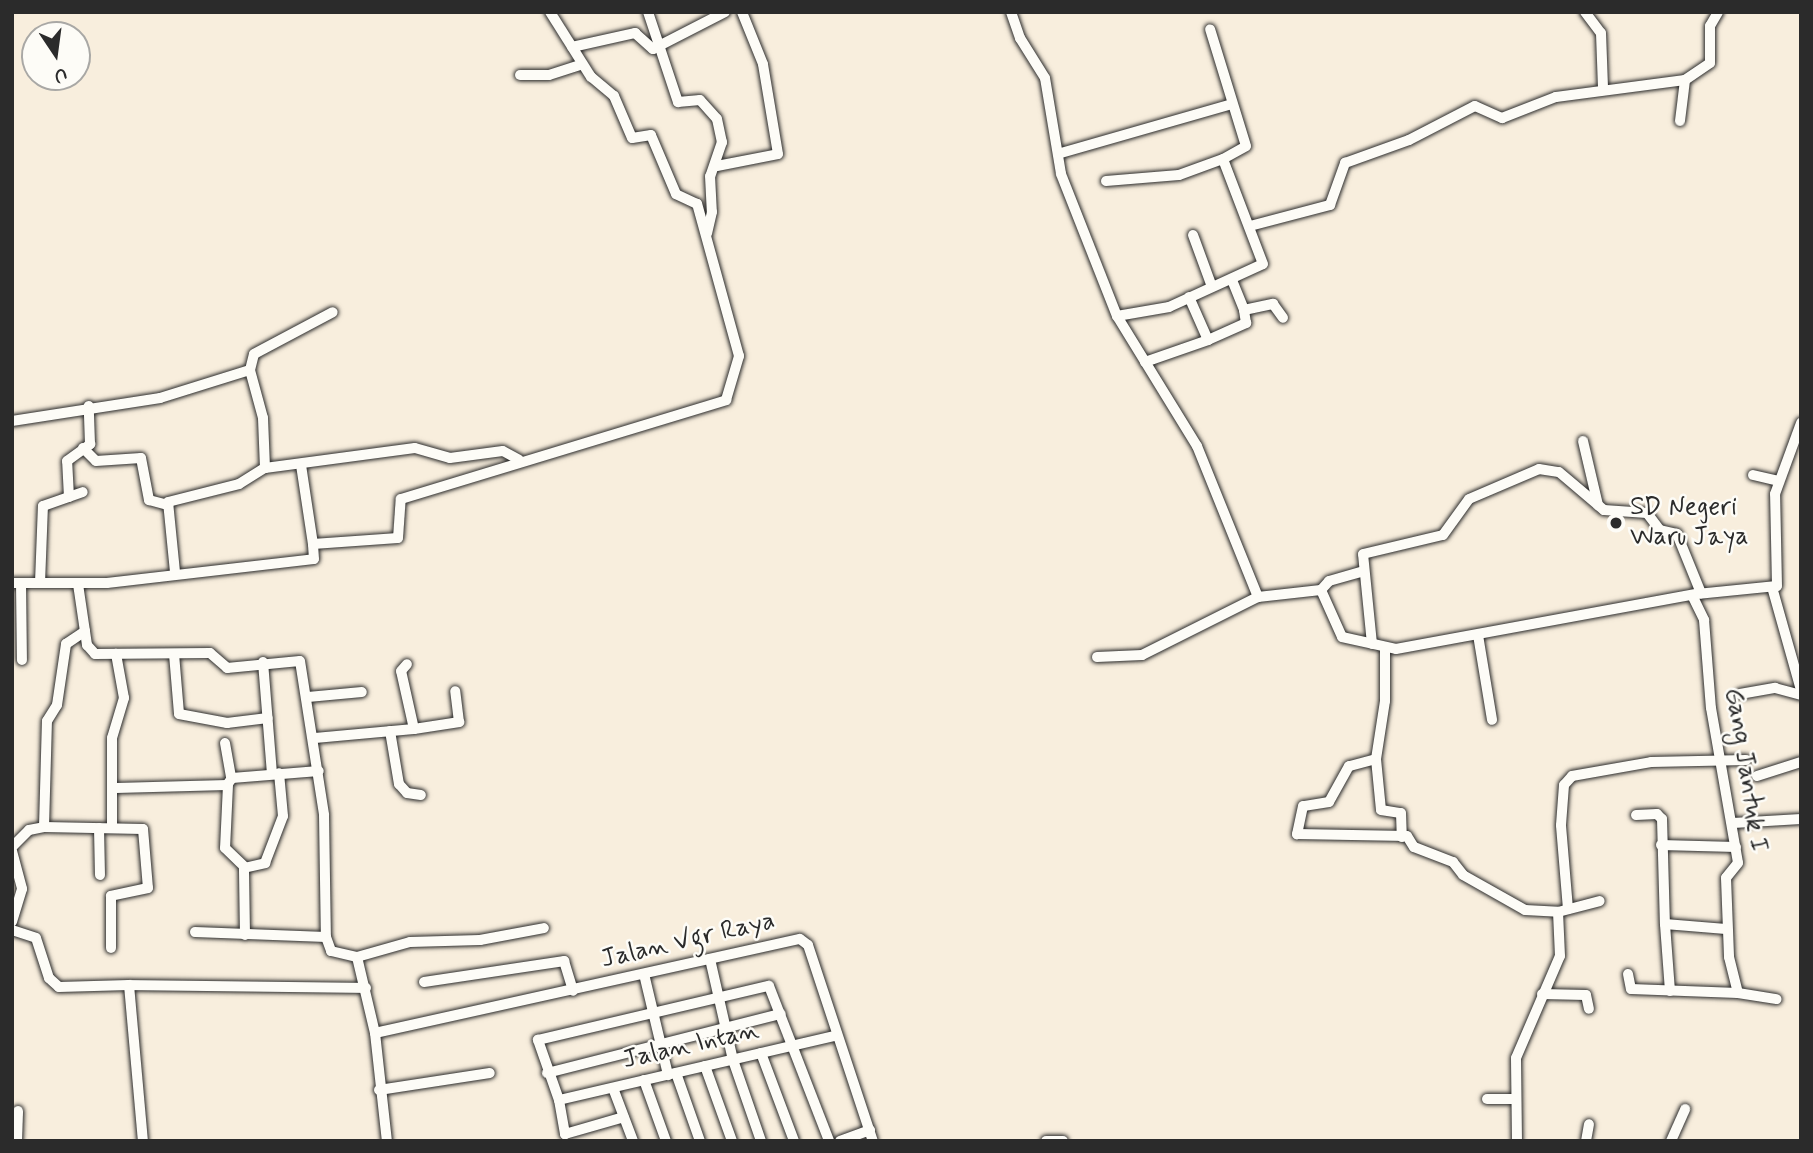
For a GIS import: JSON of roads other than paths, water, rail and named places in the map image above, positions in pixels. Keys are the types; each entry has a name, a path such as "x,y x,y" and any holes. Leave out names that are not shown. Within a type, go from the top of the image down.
{"street":[{"path":"313,544 400,538 401,499 520,460 726,400 739,356 697,204 676,194 653,136 632,138 612,93 582,64 551,12"},
{"path":"649,12 658,48 678,102 700,100 717,119 722,142 717,166 710,176 712,212 706,236"},
{"path":"572,47 635,33 644,46 658,48 725,12"},
{"path":"717,166 778,154 763,64 742,12"},
{"path":"1011,12 1020,37 1045,78 1067,192 1117,316 1197,446 1258,597"},
{"path":"1585,12 1601,33 1603,89"},
{"path":"1250,226 1330,205 1346,163 1409,140 1470,107 1482,106 1503,118 1534,103 1603,89 1685,80 1710,63 1710,26 1718,12"},
{"path":"1105,181 1179,175 1223,159 1246,146 1210,29"},
{"path":"520,75 549,75 582,64"},
{"path":"1680,121 1685,80"},
{"path":"1060,153 1232,104"},
{"path":"1117,316 1162,310 1263,264 1223,159"},
{"path":"1193,235 1212,287"},
{"path":"1145,362 1247,323 1232,280"},
{"path":"1189,297 1208,340"},
{"path":"1244,310 1273,304 1283,318"},
{"path":"265,468 263,418 250,370 257,351 333,312"},
{"path":"12,421 89,406 160,398 250,370"},
{"path":"69,497 67,461 90,442 89,406"},
{"path":"1321,590 1339,634 1385,649 1478,635 1696,594 1772,587 1779,580 1774,506 1778,481 1801,423"},
{"path":"1583,441 1598,505"},
{"path":"175,572 168,505 172,499 239,484 265,468 415,448 450,458 503,451 520,460"},
{"path":"83,449 96,461 141,458 149,500 168,505"},
{"path":"22,660 17,583 78,584 314,559 301,465"},
{"path":"1372,644 1364,571 1365,552 1443,535 1463,505 1484,489 1539,469 1559,472 1598,505"},
{"path":"1753,475 1778,481"},
{"path":"40,583 43,506 83,492"},
{"name":"Gang Jantuk I","path":"1598,505 1609,511 1647,513 1660,530 1677,534 1704,620 1711,708 1724,764 1738,868 1726,878 1726,929 1738,993"},
{"path":"1097,657 1142,655 1258,597 1321,590 1329,581 1364,571"},
{"path":"78,584 91,652 211,653 227,668 263,662 300,661 319,771 326,937 331,951 357,957 410,942 477,941 544,928"},
{"path":"1772,587 1801,690"},
{"path":"44,827 47,721 57,705 66,644 85,631"},
{"path":"1478,635 1492,720"},
{"path":"1385,649 1385,701 1376,759 1381,810 1401,813 1402,836"},
{"path":"111,828 116,788 112,738 124,698 116,654"},
{"path":"174,654 179,714 227,723 268,718"},
{"path":"245,867 265,863 283,816 275,774 263,662"},
{"path":"407,664 401,671 414,729"},
{"path":"1740,694 1768,688 1801,695"},
{"path":"315,738 458,723 455,691"},
{"path":"308,697 362,692"},
{"path":"390,731 399,784 407,793 421,795"},
{"path":"225,743 230,782 225,848 245,867 245,935"},
{"path":"1376,759 1349,766 1329,802 1303,806 1296,832 1337,838 1402,836 1453,862 1463,875 1514,907 1563,910 1600,901"},
{"path":"1517,1141 1513,1099 1516,1058 1560,956 1563,910 1561,825 1568,780 1624,764 1724,764 1746,760"},
{"path":"1757,776 1801,762"},
{"path":"116,788 230,782 275,774 319,771"},
{"path":"1636,815 1659,815 1670,991"},
{"path":"1732,823 1801,818"},
{"path":"12,921 22,889 12,849 29,830 44,827 143,829 148,888 111,895 111,948"},
{"path":"99,828 100,875"},
{"path":"1661,845 1736,847"},
{"path":"1665,924 1726,929"},
{"path":"12,930 36,938 49,978 59,987 129,985 366,988"},
{"path":"195,932 326,937"},
{"name":"Jalan Vgr Raya","path":"375,1033 710,959 805,941 834,1036 871,1135"},
{"path":"357,957 375,1033 379,1090 387,1141"},
{"path":"710,959 733,1060 761,1141"},
{"path":"424,982 564,961 573,990"},
{"path":"644,974 661,1046 700,1141"},
{"path":"1628,974 1629,988 1738,993 1777,999"},
{"path":"129,985 143,1141"},
{"path":"624,1117 560,1138 559,1100 547,1073 538,1040 719,998 759,986 773,990 829,1141"},
{"path":"1542,994 1586,995 1590,1009"},
{"path":"547,1073 781,1014"},
{"name":"Jalan Intan","path":"559,1100 834,1036"},
{"path":"761,1053 794,1141"},
{"path":"705,1066 732,1141"},
{"path":"379,1090 490,1073"},
{"path":"644,1080 666,1141"},
{"path":"614,1087 633,1141"},
{"path":"1487,1099 1513,1099"},
{"path":"1671,1141 1685,1109"},
{"path":"17,1141 18,1111"},
{"path":"1586,1141 1589,1124"},
{"path":"840,1141 871,1135"},
{"path":"1046,1141 1063,1141"}],"place":[{"name":"SD Negeri Waru Jaya","path":"1616,523"}]}
